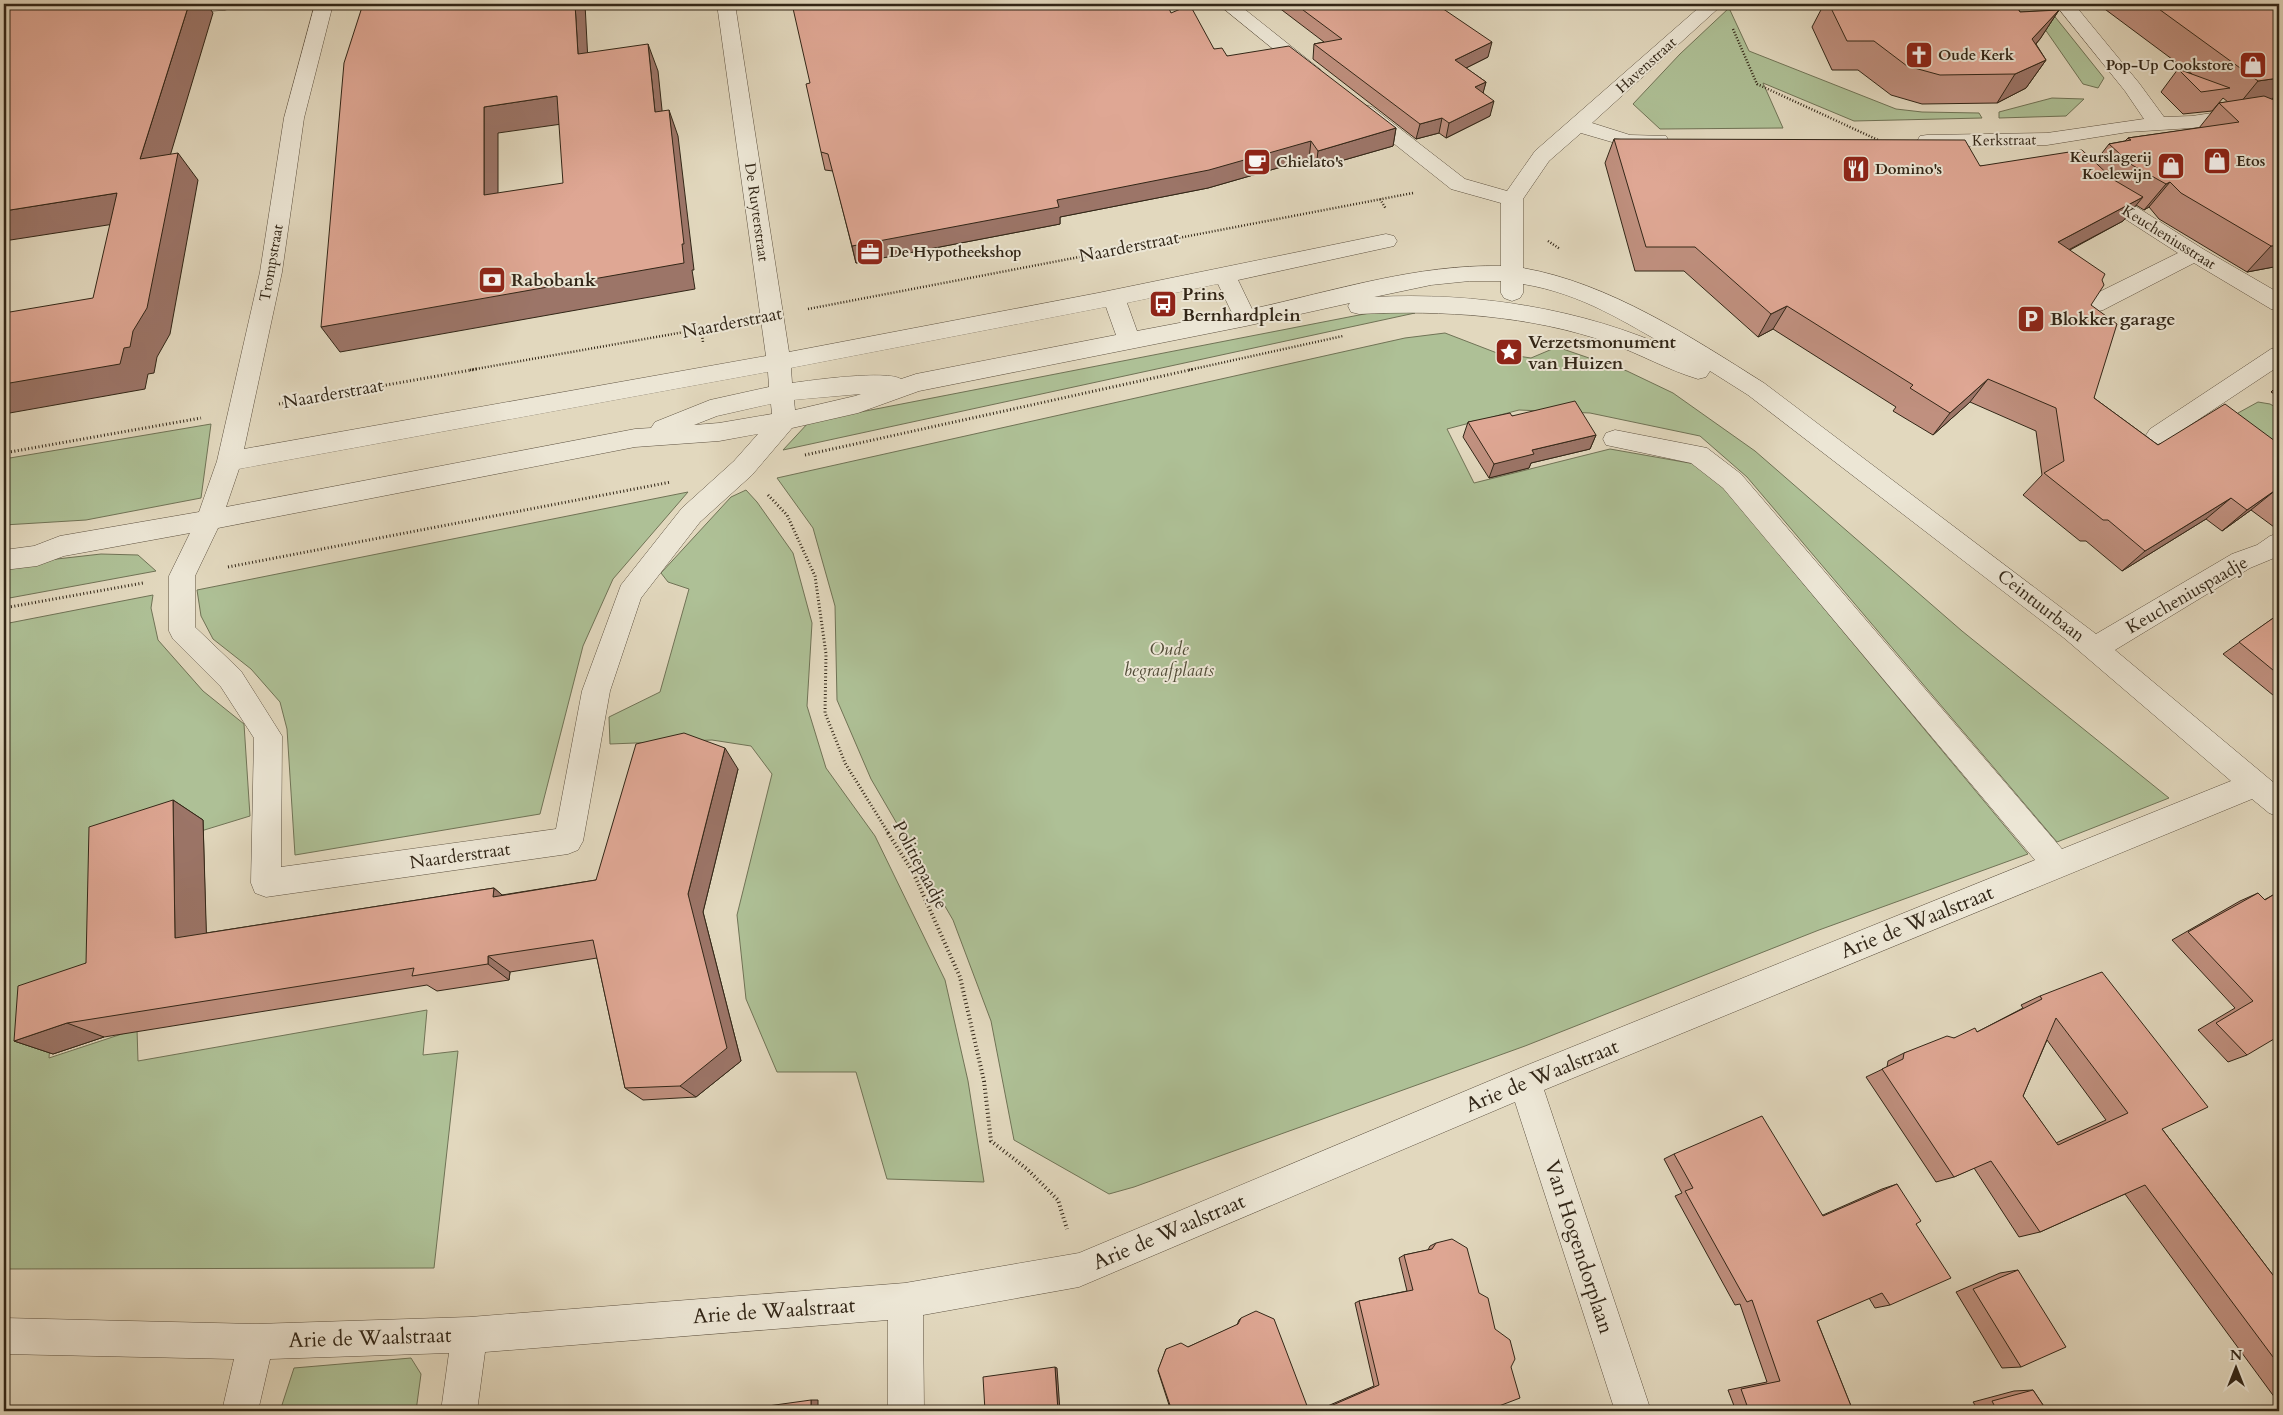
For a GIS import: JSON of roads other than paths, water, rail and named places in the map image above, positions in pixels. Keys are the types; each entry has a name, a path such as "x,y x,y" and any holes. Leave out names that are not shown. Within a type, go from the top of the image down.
{"street":[{"path":"155,10 225,4"},
{"name":"Trompstraat","path":"209,520 229,461 271,272 294,118 324,4"},
{"name":"De Ruyterstraat","path":"726,4 779,363 784,421"},
{"path":"1227,4 1327,82"},
{"name":"Havenstraat","path":"1578,125 1714,4"},
{"path":"2064,4 2132,87 2158,124"},
{"path":"1350,100 1458,184 1512,208"},
{"name":"Kerkstraat","path":"1879,140 2054,146 2128,126 2192,122 2279,109"},
{"path":"1246,318 1388,304 1437,304 1513,312 1512,208 1542,156 1578,125 1629,140 1679,140"},
{"name":"Keucheniusstraat","path":"2085,182 2104,197 2195,254 2279,302"},
{"path":"229,461 779,363 1225,276 1386,241"},
{"path":"2095,304 2195,254"},
{"path":"4,560 37,556 60,546 209,520 636,438 719,432 784,421 858,404 916,383 1246,318 1431,277 1470,273 1512,274"},
{"name":"Ceintuurbaan","path":"1512,274 1553,281 1595,296 1705,357 1756,389 1792,419 2094,648 2268,794"},
{"path":"1225,276 1246,318"},
{"path":"1114,298 1129,341"},
{"name":"Ceintuurbaan","path":"1513,312 1569,323 1624,339 1680,362 1792,419"},
{"path":"2158,435 2279,355"},
{"path":"636,438 715,408 783,392 861,384 916,383"},
{"path":"2198,408 2220,425"},
{"name":"Naarderstraat","path":"209,520 182,576 182,631 231,679 268,736 266,883 568,841 596,691 630,593 691,515 743,468 784,421"},
{"path":"1615,439 1698,455 1732,481 2057,865"},
{"path":"4,545 32,543 60,546"},
{"name":"Keucheniuspaadje","path":"2094,648 2241,561 2266,552 2279,543"},
{"name":"Arie de Waalstraat","path":"4,1336 256,1342 470,1335 905,1301 1080,1270 1525,1082 2057,865 2268,794"},
{"name":"Van Hogendorplaan","path":"1525,1082 1633,1411"},
{"path":"905,1301 906,1411"},
{"path":"459,1411 470,1335"},
{"path":"240,1411 256,1342"}],"place":[{"name":"Oude Kerk","path":"1919,55"},
{"name":"Pop-Up Cookstore","path":"2253,65"},
{"name":"Etos","path":"2217,161"},
{"name":"Chielato's","path":"1257,162"},
{"name":"Keurslagerij Koelewijn","path":"2171,166"},
{"name":"Domino's","path":"1856,169"},
{"name":"De Hypotheekshop","path":"870,252"},
{"name":"Rabobank","path":"492,280"},
{"name":"Prins Bernhardplein","path":"1163,304"},
{"name":"Blokker garage","path":"2031,319"},
{"name":"Verzetsmonument van Huizen","path":"1509,352"}],"park label":[{"name":"Oude begraafplaats","path":"1169,660"}]}
